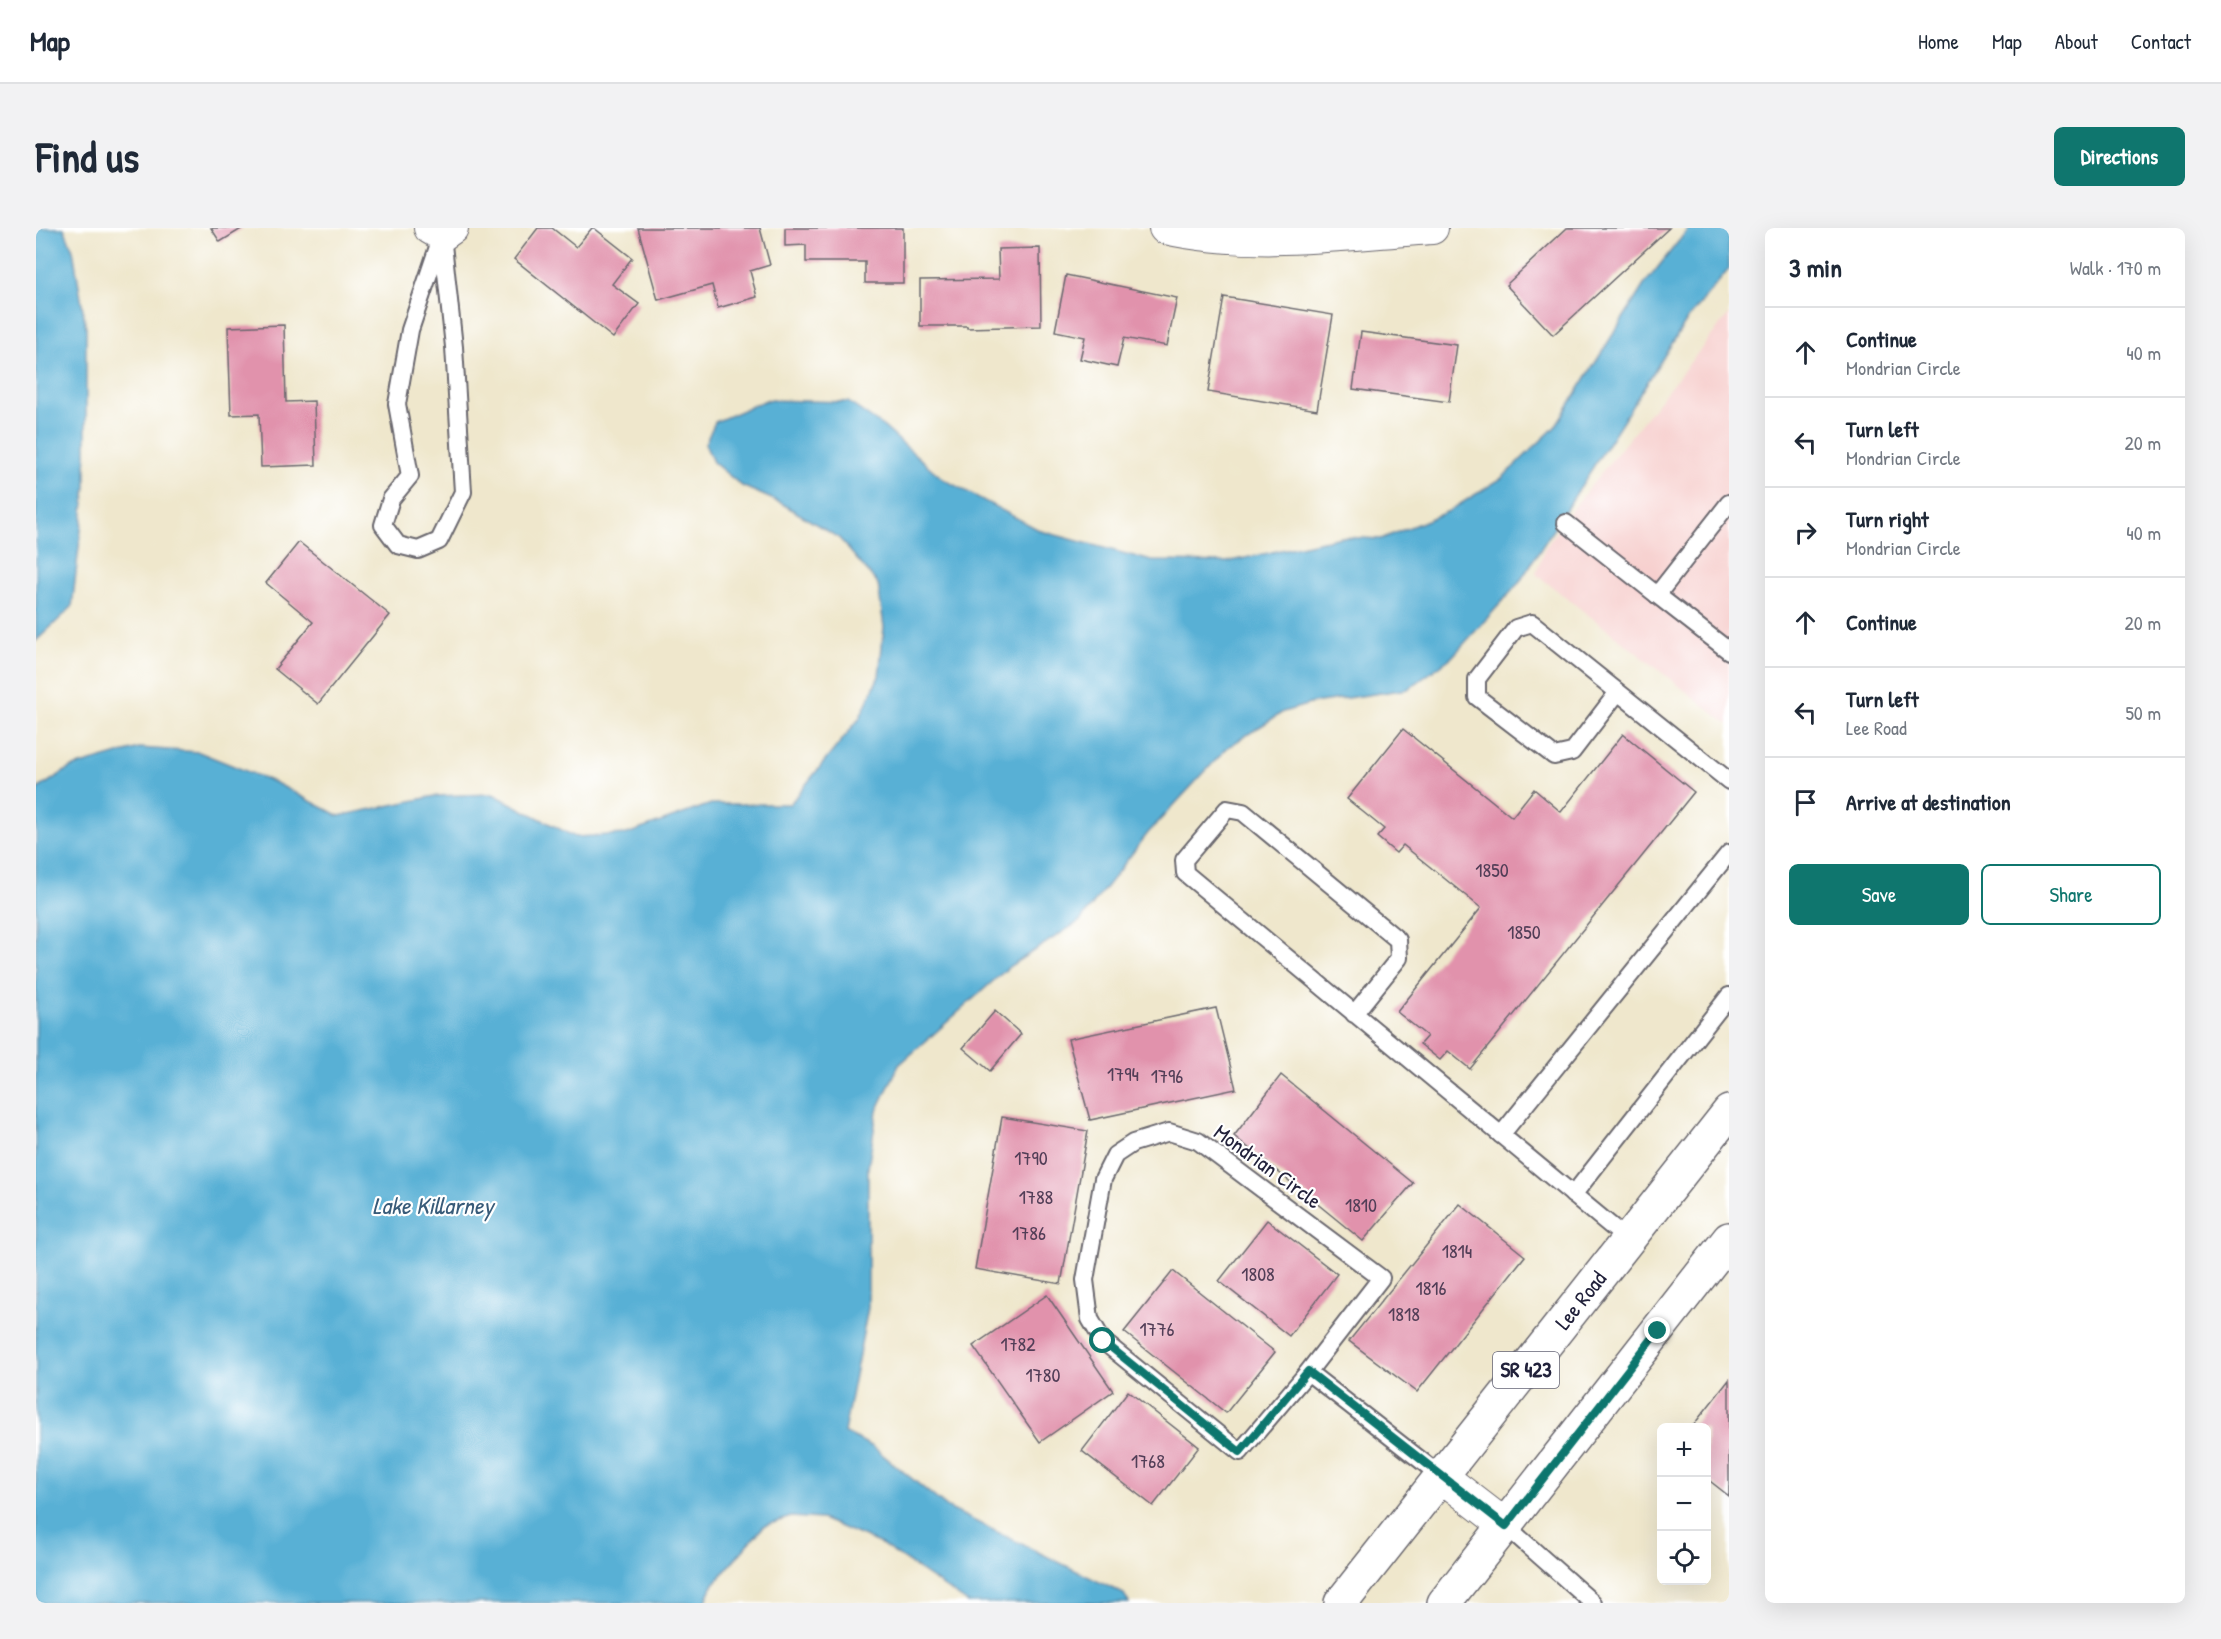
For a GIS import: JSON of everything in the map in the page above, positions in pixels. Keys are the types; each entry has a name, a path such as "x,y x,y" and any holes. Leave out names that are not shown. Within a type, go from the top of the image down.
{"main road":[{"name":"Lee Road","path":"1341,1603 1729,1112"},
{"path":"1444,1603 1729,1239"}],"street":[{"path":"1165,228 1183,232 1268,240 1432,228"},
{"path":"1442,1476 1506,1526"}],"lane":[{"path":"441,230 454,347 463,492 439,541 418,550 398,544 383,525 391,499 410,476 397,404 410,330 441,230"},
{"path":"1657,595 1729,503"},
{"path":"1566,522 1729,651"},
{"path":"1618,692 1572,752 1554,756 1477,697 1477,679 1516,628 1532,623 1729,781"},
{"path":"1354,1014 1399,958 1398,940 1243,812 1227,809 1184,860 1185,873 1354,1014 1501,1136 1628,1240"},
{"path":"1501,1136 1729,853"},
{"path":"1573,1195 1729,996"},
{"name":"Mondrian Circle","path":"1169,1132 1198,1141 1381,1278 1308,1371 1240,1452 1103,1341 1090,1319 1085,1280 1103,1179 1115,1155 1133,1143 1169,1132"},
{"path":"1308,1371 1442,1476"},
{"path":"1506,1526 1593,1603"}],"shaded area":[{"path":"1729,314 1729,725 1536,574 1544,550 1565,518"}],"water":[{"path":"36,228 64,228 73,250 86,328 86,487 72,607 36,641"},
{"name":"Lake Killarney","path":"1689,228 1729,228 1729,269 1687,320 1519,583 1452,657 1408,689 1313,703 1283,712 1228,747 1148,833 1080,921 1010,966 899,1065 877,1111 868,1168 868,1308 844,1432 873,1447 948,1508 1124,1594 1129,1603 968,1603 881,1544 822,1519 791,1517 764,1526 713,1585 705,1603 36,1603 36,790 70,768 139,748 199,752 276,783 339,816 435,796 493,794 575,837 627,834 711,804 790,804 859,719 879,676 884,627 878,584 839,538 781,503 742,486 713,462 705,444 715,422 766,400 848,402 884,427 943,479 1041,531 1152,561 1227,562 1341,537 1381,539 1449,511 1502,478 1555,427 1644,285"}],"building":[{"path":"211,228 243,228 220,242"},
{"path":"538,228 552,228 576,247 594,228 632,258 612,284 639,304 613,338 514,259"},
{"path":"638,228 760,228 770,265 750,271 757,297 718,308 712,285 658,300"},
{"path":"785,228 903,228 903,283 865,283 865,262 806,262 806,245 785,246"},
{"path":"1567,228 1669,228 1553,335 1506,285"},
{"path":"1040,248 1041,326 967,328 967,326 920,326 920,280 999,279 998,249"},
{"path":"1066,275 1177,298 1167,346 1124,338 1117,367 1080,359 1085,337 1055,331"},
{"path":"1224,297 1333,315 1317,410 1208,392"},
{"path":"284,325 286,402 314,401 316,465 261,467 259,414 231,415 228,327"},
{"path":"1361,332 1457,345 1449,402 1353,389"},
{"path":"299,542 390,615 318,704 275,669 313,622 266,583"},
{"path":"1403,729 1512,817 1534,789 1561,812 1623,734 1694,792 1470,1069 1448,1051 1440,1060 1420,1044 1427,1036 1397,1012 1481,908 1403,845 1396,853 1377,837 1384,829 1347,799"},
{"path":"1216,1008 1236,1089 1090,1120 1068,1039"},
{"path":"995,1011 1021,1034 990,1071 963,1048"},
{"path":"1281,1075 1413,1183 1363,1241 1234,1136"},
{"path":"1002,1117 1088,1131 1061,1284 975,1269"},
{"path":"1460,1204 1525,1256 1417,1392 1349,1341"},
{"path":"1267,1220 1337,1274 1289,1336 1219,1281"},
{"path":"1173,1271 1275,1352 1226,1413 1124,1332"},
{"path":"1047,1295 1113,1391 1040,1442 973,1346"},
{"path":"1729,1380 1729,1496 1711,1482 1711,1423 1695,1423"},
{"path":"1128,1391 1199,1447 1153,1506 1082,1451"}],"route":[{"path":"1103,1341 1240,1452 1308,1371 1506,1526 1658,1331"}]}
